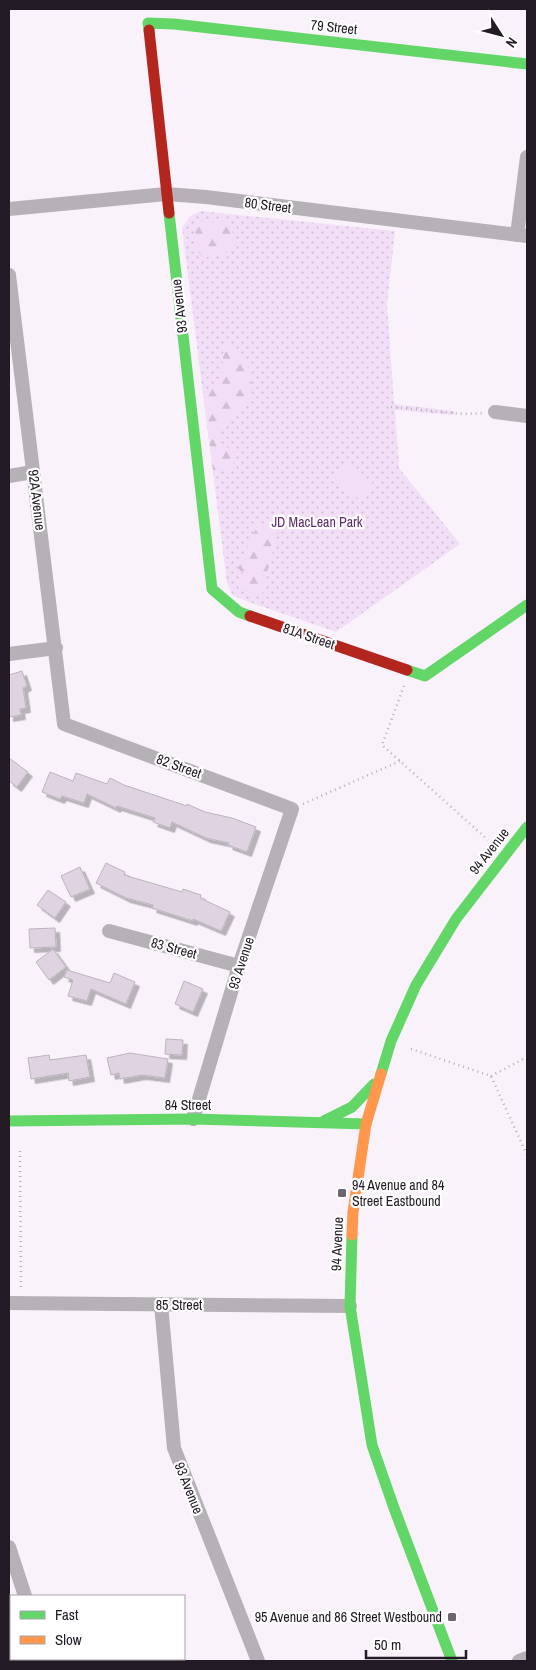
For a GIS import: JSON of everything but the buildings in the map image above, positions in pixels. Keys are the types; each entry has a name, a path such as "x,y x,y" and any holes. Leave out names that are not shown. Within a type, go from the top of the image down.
{"street":[{"name":"79 Street","path":"148,23 174,24 522,63"},
{"name":"93 Avenue","path":"148,23 212,589"},
{"path":"522,236 527,157"},
{"name":"80 Street","path":"9,209 166,194 206,197 522,236"},
{"name":"92A Avenue","path":"9,275 64,724"},
{"path":"495,412 527,416"},
{"path":"9,476 33,472"},
{"name":"81A Street","path":"212,589 239,612 412,672"},
{"path":"412,672 425,676 527,605"},
{"path":"9,654 56,648"},
{"name":"82 Street","path":"64,724 292,809"},
{"name":"93 Avenue","path":"193,1119 239,966 292,809"},
{"name":"94 Avenue","path":"452,1661 372,1445 350,1306 354,1212 366,1124 391,1041 416,985 456,919 527,827"},
{"name":"83 Street","path":"109,931 239,966"},
{"path":"320,1123 354,1107 361,1101 380,1076"},
{"name":"84 Street","path":"9,1121 193,1119 366,1124"},
{"path":"333,1124 348,1140 360,1164"},
{"name":"85 Street","path":"15,1303 350,1306"},
{"name":"93 Avenue","path":"161,1304 174,1448 258,1661"},
{"path":"9,1547 25,1595"},
{"path":"519,1661 527,1658"}],"path":[{"path":"391,407 464,414 495,412"},
{"path":"412,672 404,687 382,745 488,840"},
{"path":"292,809 400,761"},
{"path":"411,1049 491,1076 527,1057"},
{"path":"491,1076 527,1155"},
{"path":"15,1303 20,1151"}],"green space":[{"name":"JD MacLean Park","path":"201,211 395,231 387,304 394,404 454,411 454,415 395,410 399,468 460,544 336,632 232,595 227,583 182,228 190,216"},
{"path":"195,222 227,222 233,233 237,250 203,258 196,249"},
{"path":"229,340 252,373 250,397 222,427 220,442 236,454 231,470 213,470 203,394 221,383 224,345"},
{"path":"345,464 373,482 361,500 333,481"},
{"path":"259,522 279,530 263,586 264,592 255,597 239,584 245,575 238,568"}],"traffic: fast":[{"path":"149,30 148,23 174,24 527,64"},
{"path":"169,213 212,589 239,612 250,616"},
{"path":"407,670 425,676 527,605"},
{"path":"381,1074 391,1041 416,985 456,919 527,827"},
{"path":"324,1121 352,1107 374,1084"},
{"path":"9,1121 193,1119 366,1124"},
{"path":"352,1235 350,1306 372,1445 452,1661"}],"traffic: slow":[{"path":"352,1235 353,1212 366,1124 381,1074"}],"traffic: jam":[{"path":"149,30 169,213"},
{"path":"250,616 407,670"}],"place":[{"name":"94 Avenue and 84 Street Eastbound","path":"342,1193"},
{"name":"95 Avenue and 86 Street Westbound","path":"452,1617"}]}
